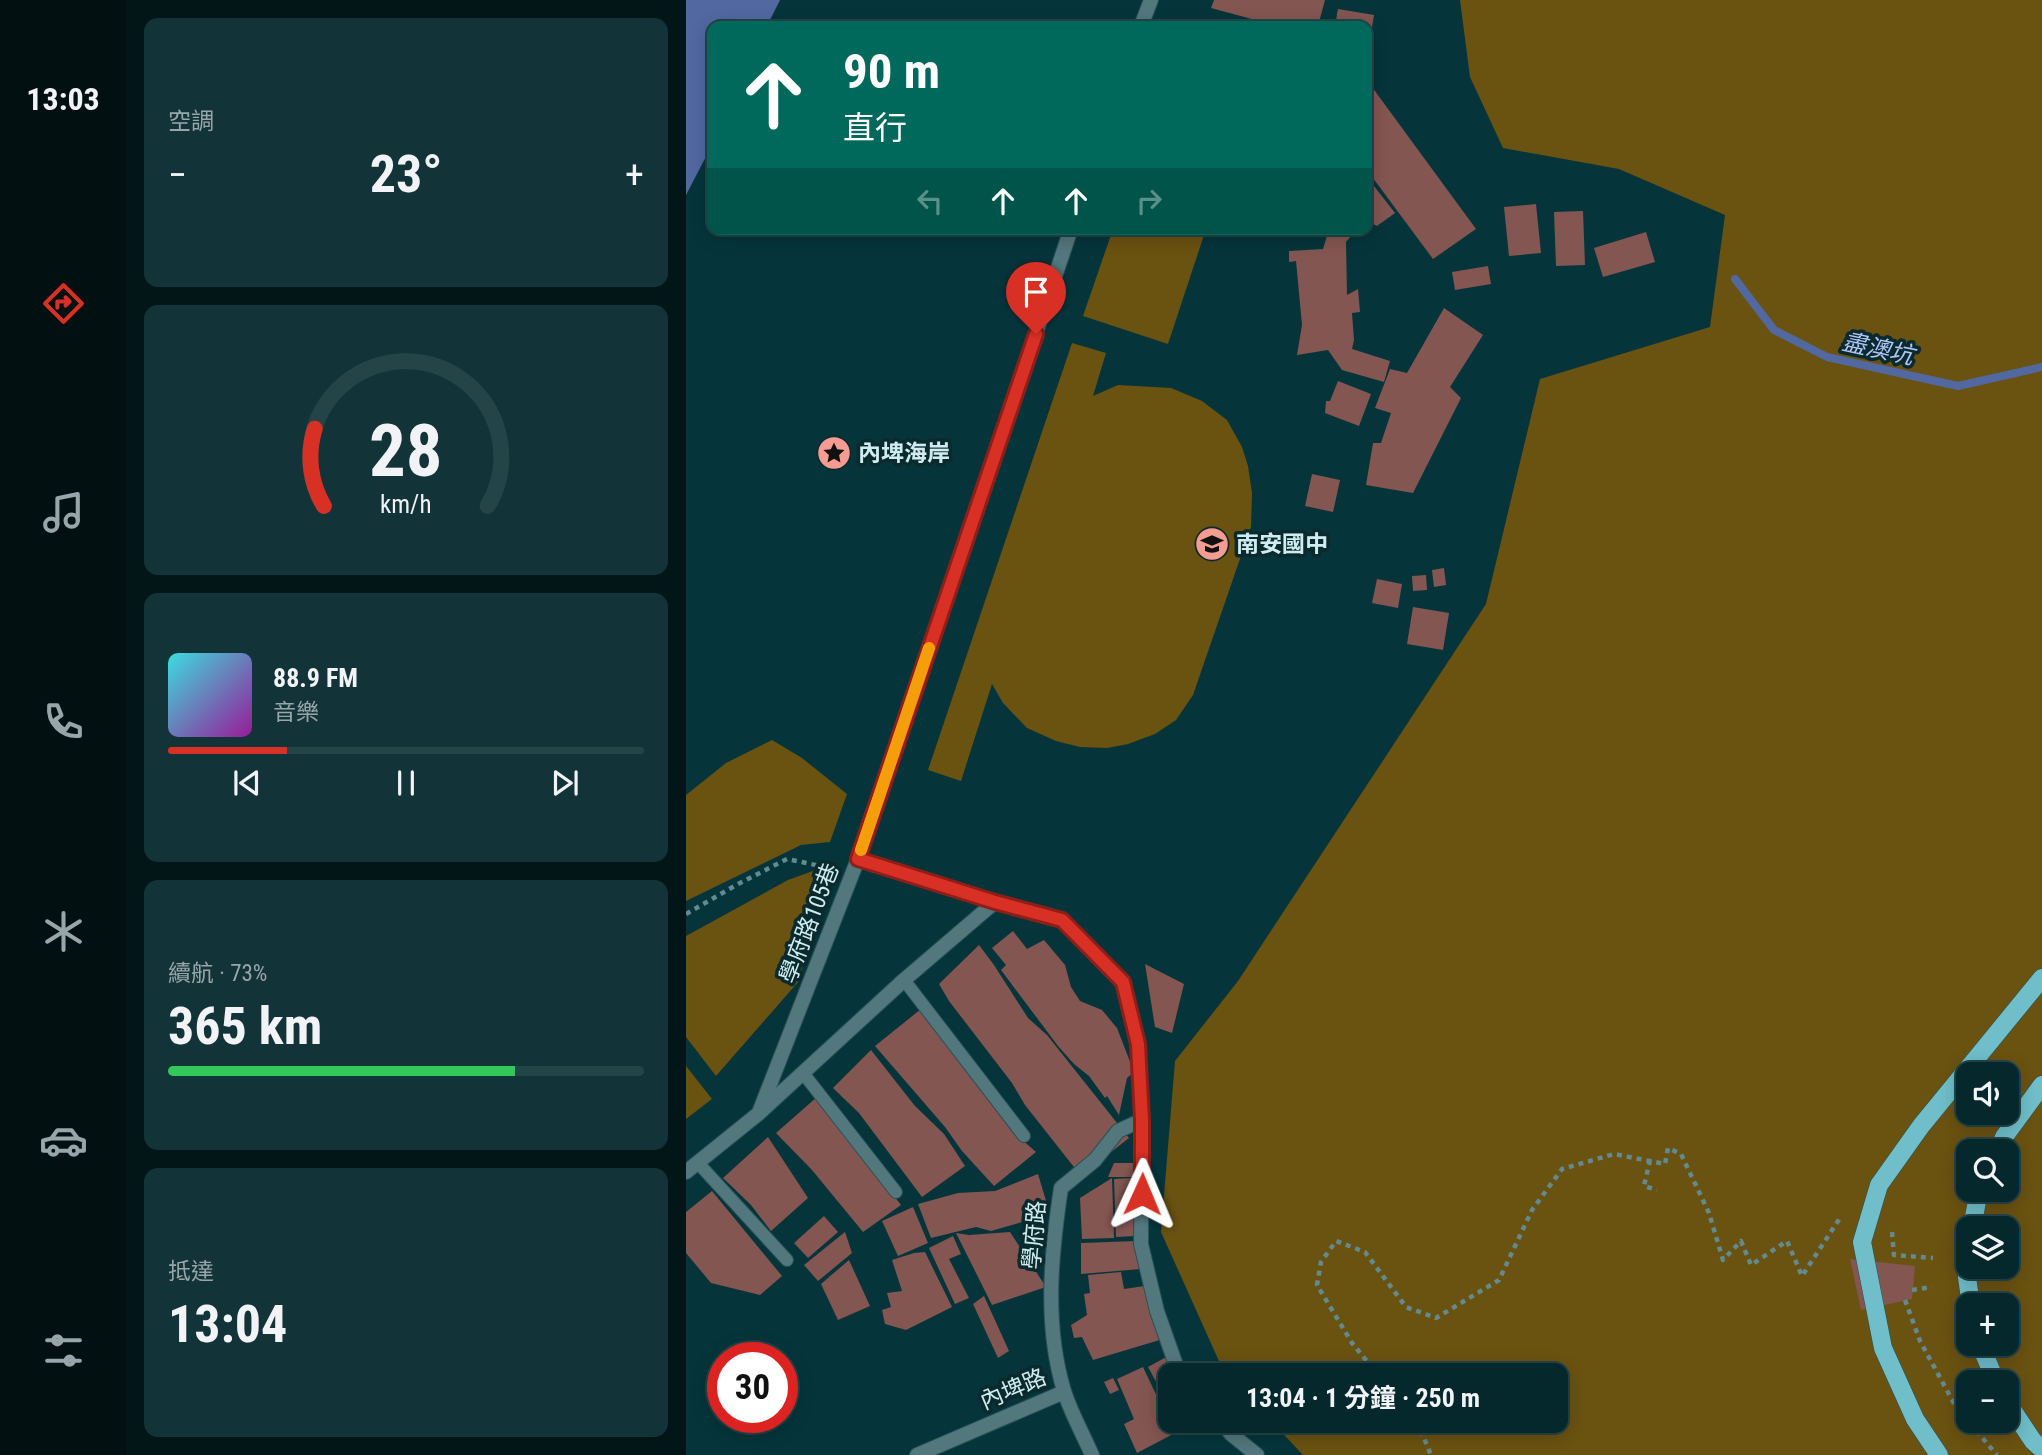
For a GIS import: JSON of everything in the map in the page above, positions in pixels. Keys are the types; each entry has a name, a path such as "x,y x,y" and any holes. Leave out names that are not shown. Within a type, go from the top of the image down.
{"main road":[{"path":"1939,1455 1915,1419 1883,1348 1862,1242 1879,1185 1921,1126 2042,978"},
{"path":"2003,1139 2042,1085"},
{"path":"2019,1420 2042,1449"}],"street":[{"path":"1143,21 1151,0"},
{"name":"學府路105巷","path":"758,1114 855,866 1069,235"},
{"path":"855,866 1062,920 1123,982 1138,1044 1142,1120 1141,1244 1157,1311 1175,1363"},
{"path":"692,1167 758,1114 904,980 995,902"},
{"name":"學府路","path":"1064,1392 1052,1336 1053,1245 1061,1188 1095,1160 1118,1131 1142,1120"},
{"name":"內埤路","path":"917,1455 1064,1392 1092,1455"},
{"path":"1230,1433 1257,1455"}],"lane":[{"path":"904,980 1024,1136"},
{"path":"803,1073 896,1192"},
{"path":"692,1167 787,1260"}],"path":[{"path":"686,914 787,859 855,866"},
{"path":"1368,1363 1352,1343 1317,1285 1321,1262 1336,1241 1365,1252 1406,1307 1436,1318 1499,1280 1532,1210 1562,1169 1614,1154 1665,1164 1668,1148 1681,1154 1709,1213 1723,1260 1741,1241 1751,1265 1787,1241 1802,1276 1840,1218"},
{"path":"1650,1160 1644,1186 1657,1190"},
{"path":"1892,1232 1894,1255 1933,1258"},
{"path":"1912,1290 1932,1287"},
{"path":"1905,1300 1920,1341 1956,1407 1997,1455"},
{"path":"1422,1433 1431,1455"}],"shaded area":[{"path":"1460,0 2042,0 2042,1455 1303,1455 1282,1433 1568,1433 1568,1363 1220,1363 1161,1232 1175,1061 1238,981 1486,604 1540,379 1710,327 1725,215 1619,169 1503,148 1470,77"},
{"path":"1111,235 1204,235 1168,344 1083,316"},
{"path":"1072,343 1106,353 1093,396 1118,385 1171,388 1202,401 1227,420 1242,447 1248,466 1252,493 1251,527 1193,695 1176,720 1155,734 1128,744 1107,748 1080,747 1056,741 1027,728 1003,703 992,684 961,781 928,770"},
{"path":"772,740 802,758 847,794 830,842 801,845 686,901 686,795 726,763"},
{"path":"824,867 799,981 716,1076 686,1037 686,936 788,880"},
{"path":"686,1066 712,1099 686,1119"}],"water":[{"path":"686,0 780,0 770,21 707,21 707,155 686,195"}],"building":[{"path":"1214,0 1325,0 1319,21 1259,21 1211,8"},
{"path":"1338,9 1374,15 1372,27 1372,21 1336,21"},
{"path":"1372,87 1476,229 1433,259 1372,177"},
{"path":"1374,186 1395,213 1377,226 1372,224"},
{"path":"1536,204 1541,253 1509,256 1504,207"},
{"path":"1583,211 1585,265 1556,266 1554,212"},
{"path":"1646,232 1655,262 1603,277 1594,248"},
{"path":"1327,235 1352,235 1346,242 1347,295 1358,289 1360,312 1352,313 1352,349 1390,361 1384,382 1342,370 1328,350 1297,355 1302,325 1296,261 1289,262 1289,251 1323,249"},
{"path":"1488,266 1491,284 1455,290 1452,272"},
{"path":"1444,308 1483,335 1450,387 1461,398 1413,493 1366,485 1373,443 1381,443 1391,413 1375,408 1390,369 1407,373"},
{"path":"1338,381 1371,394 1359,426 1325,413 1326,401 1330,401"},
{"path":"1312,474 1340,480 1333,512 1305,506"},
{"path":"1444,568 1446,585 1434,587 1432,570"},
{"path":"1426,575 1427,590 1413,591 1412,576"},
{"path":"1377,579 1402,584 1398,608 1372,603"},
{"path":"1413,607 1449,613 1443,650 1407,644"},
{"path":"1013,931 1027,949 1044,940 1065,965 1071,987 1080,1001 1102,1010 1117,1028 1134,1072 1127,1078 1119,1115 1107,1096 1105,1098 1089,1076 1058,1046 1001,970 1006,965 992,948"},
{"path":"979,945 1028,1018 1047,1035 1129,1138 1081,1176 1025,1105 1012,1083 939,984"},
{"path":"1145,964 1184,984 1172,1033 1155,1027"},
{"path":"921,1009 1019,1137 1036,1152 994,1186 875,1046"},
{"path":"871,1050 915,1106 944,1134 965,1166 922,1197 859,1113 833,1088"},
{"path":"817,1097 901,1205 863,1232 812,1170 776,1133"},
{"path":"768,1137 808,1198 771,1231 751,1205 723,1178"},
{"path":"1114,1163 1134,1163 1134,1177 1108,1177"},
{"path":"1038,1174 1050,1214 991,1231 976,1227 931,1238 918,1204 958,1193 995,1191"},
{"path":"1112,1178 1114,1238 1082,1239 1080,1198"},
{"path":"1133,1178 1136,1236 1116,1237 1114,1179"},
{"path":"712,1191 782,1276 760,1295 711,1283 686,1253 686,1212"},
{"path":"913,1207 928,1243 898,1256 882,1221"},
{"path":"824,1216 838,1232 808,1258 794,1243"},
{"path":"845,1232 852,1253 818,1281 804,1265"},
{"path":"1010,1232 1046,1287 992,1305 956,1233 969,1235"},
{"path":"953,1236 961,1254 949,1259 969,1298 955,1304 929,1248"},
{"path":"1137,1241 1141,1269 1081,1274 1081,1243"},
{"path":"925,1252 952,1307 906,1330 885,1324 882,1310 891,1307 887,1293 902,1291 892,1260"},
{"path":"1850,1259 1915,1266 1912,1299 1861,1310"},
{"path":"849,1260 870,1306 838,1320 821,1284"},
{"path":"1121,1272 1124,1289 1151,1285 1163,1339 1093,1360 1082,1337 1074,1338 1071,1325 1087,1315 1084,1294 1090,1293 1088,1275"},
{"path":"984,1296 1009,1351 998,1358 973,1304"},
{"path":"1168,1356 1172,1363 1158,1363 1158,1385 1148,1367"},
{"path":"1143,1367 1158,1399 1158,1433 1175,1433 1137,1453 1124,1424 1134,1419 1117,1379"},
{"path":"1113,1378 1119,1390 1110,1394 1104,1382"}],"waterway":[{"name":"盡澳坑","path":"1735,279 1774,330 1827,357 1958,386 2042,367"}],"slow traffic":[{"path":"861,850 929,648"}],"place":[{"name":"內埤海岸","path":"834,453"},
{"name":"南安國中","path":"1212,544"}],"route":[{"path":"1036,334 858,859 1062,920 1123,982 1138,1044 1142,1194"}]}
